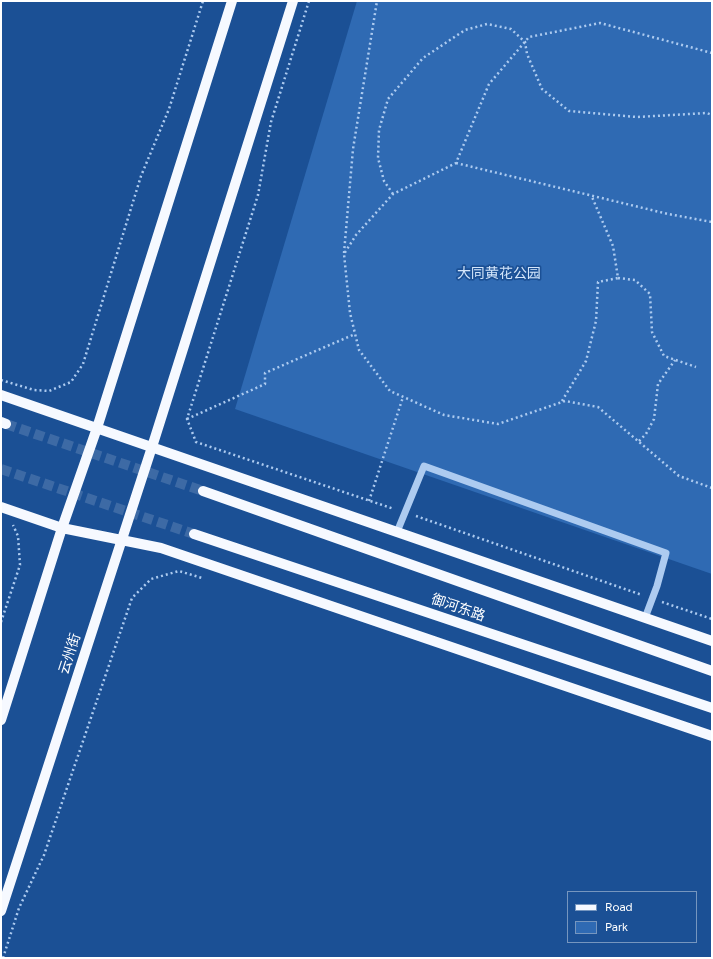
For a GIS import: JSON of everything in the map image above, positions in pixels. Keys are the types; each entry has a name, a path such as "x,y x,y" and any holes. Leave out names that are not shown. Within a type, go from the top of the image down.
{"main road":[{"path":"1,720 62,528 97,428 232,1"},
{"name":"云州街","path":"1,911 152,447 164,405 293,1"},
{"path":"1,395 712,641"},
{"path":"203,491 712,671"},
{"path":"1,507 62,528 161,548 712,736"},
{"name":"御河东路","path":"194,534 712,708"}],"lane":[{"path":"397,532 424,466 666,553 645,618"}],"path":[{"path":"1,380 34,390 49,390 71,382 83,364 141,176 169,109 203,1"},
{"path":"309,1 271,122 258,195 187,419 196,442 652,598 712,620"},
{"path":"378,1 353,148 344,254 350,313 359,350 390,391 444,415 498,424 565,401 598,406 679,476 712,488"},
{"path":"456,163 489,84 529,37 600,23 712,53"},
{"path":"393,194 384,181 378,158 379,130 388,99 423,58 465,30 487,24 511,28 525,42 527,54 542,89 569,111 637,117 707,113 712,111"},
{"path":"707,113 712,115"},
{"path":"344,254 356,235 393,194 456,163 668,214 712,222"},
{"path":"592,196 613,246 618,278"},
{"path":"562,402 586,361 596,321 598,282 618,278 635,280 650,294 652,332 664,356 696,368"},
{"path":"187,419 264,384 265,373 355,334"},
{"path":"639,441 646,434 654,419 658,384 675,360"},
{"path":"369,501 403,397"},
{"path":"1,622 20,565 18,536"},
{"path":"3,958 19,908 44,855 132,598 151,579 179,571 207,579"}],"green space":[{"name":"大同黄花公园","path":"357,1 712,1 712,574 235,409"}],"tunnel":[{"path":"6,424 203,491"},
{"path":"1,469 194,534"}]}
